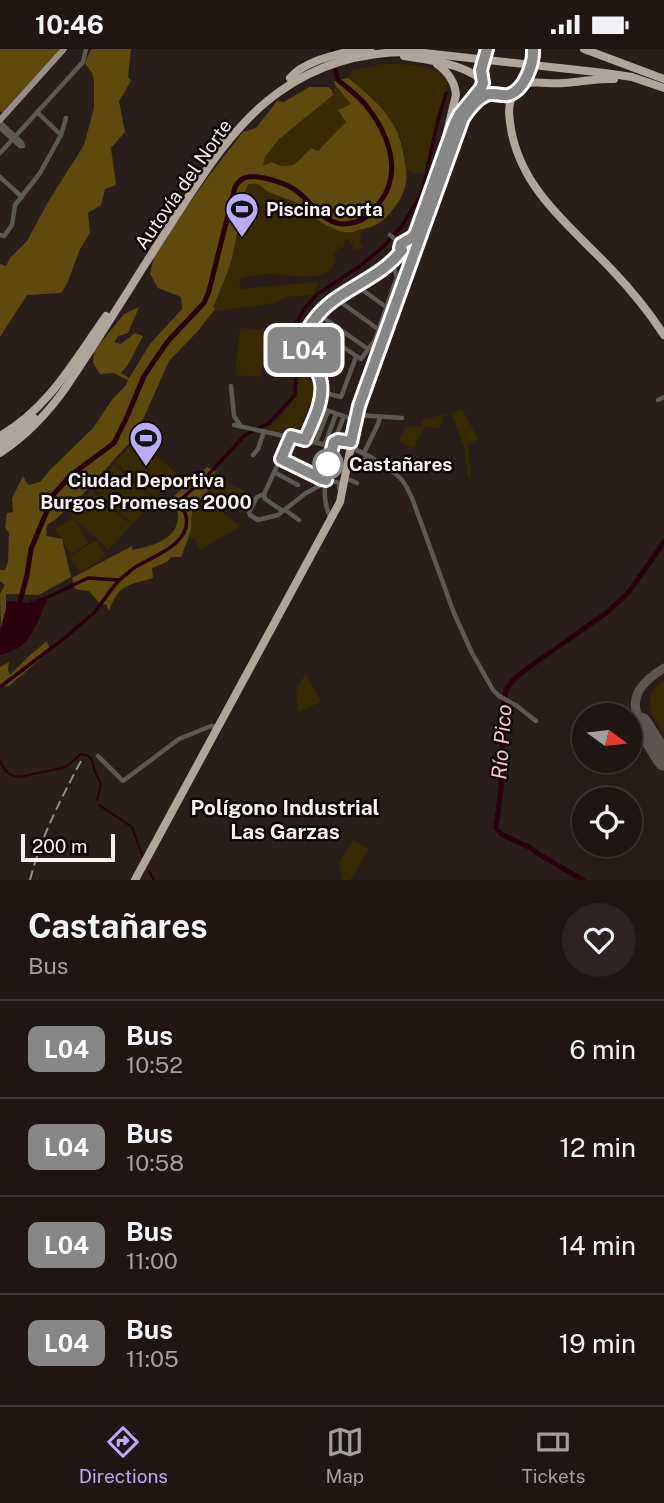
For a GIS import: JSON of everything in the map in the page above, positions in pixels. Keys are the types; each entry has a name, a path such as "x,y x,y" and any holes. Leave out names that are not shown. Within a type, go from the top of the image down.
{"highway":[{"path":"288,82 294,73 370,49"},
{"path":"437,49 470,55"},
{"path":"509,114 510,101 532,62 533,49"},
{"path":"584,49 664,81"},
{"path":"354,54 489,54 524,61 626,71 664,81"},
{"path":"354,54 424,59 472,73 482,81 503,101 509,114 516,149 534,187 556,214 628,288 664,335"},
{"path":"438,169 459,115 477,93 482,81 482,64 489,54"},
{"path":"390,320 405,248 425,212 455,104 455,88 451,78 435,63 424,59"},
{"path":"543,63 621,75 664,89"},
{"path":"135,880 340,501 356,417 463,118 475,103 488,94 508,95 530,82 561,84 611,78 664,89"},
{"name":"Autovía del Norte","path":"106,316 178,202 215,150 250,110 273,90 288,82"},
{"name":"Autovía del Norte","path":"0,449 19,439 56,401 204,174 249,119 288,82"},
{"path":"0,436 28,417 52,393 106,316"},
{"path":"0,449 49,403 106,316"}],"main road":[{"path":"0,120 57,52 64,49"}],"street":[{"path":"0,153 83,62 86,49"},
{"path":"37,112 61,135"},
{"path":"1,236 12,225 15,205 42,170 61,135 66,118"},
{"path":"0,120 14,138"},
{"path":"0,128 14,138"},
{"path":"0,177 22,197"},
{"path":"305,440 322,392 318,372 303,347 310,325 335,298 391,264 421,232"},
{"path":"392,236 405,248"},
{"path":"381,345 404,267 404,262 398,256"},
{"path":"322,392 341,397 358,358 375,340 397,276 391,264"},
{"path":"357,286 386,307"},
{"path":"335,298 379,329"},
{"path":"318,314 368,349"},
{"path":"310,325 358,358"},
{"path":"231,386 237,425 325,444 338,440 351,445 400,478 412,498 454,613 471,651 493,690 536,721"},
{"path":"318,408 344,416 402,418"},
{"path":"316,442 328,411"},
{"path":"325,444 336,414"},
{"path":"331,519 326,506 325,475 344,416"},
{"path":"347,467 358,469 380,417"},
{"path":"253,455 258,449 260,430"},
{"path":"291,436 264,494 257,498 250,515 258,520 278,515 326,480"},
{"path":"281,459 340,484 339,491"},
{"path":"274,472 298,485"},
{"path":"345,478 357,483"},
{"path":"264,494 266,500 299,520"},
{"path":"98,756 123,781 179,739 211,726 219,727"}],"shaded area":[{"path":"0,49 60,49 2,113 0,111"},
{"path":"91,49 131,49 128,77 131,81 119,101 125,132 111,148 116,185 105,189 101,205 88,213 90,233 61,293 27,295 0,337 0,264 6,266 27,241 84,145 94,108 94,81 85,63"},
{"path":"382,64 427,68 443,75 448,81 426,172 416,174 407,171 402,141 394,124 376,102 348,78 353,70"},
{"path":"348,78 380,107 398,133 406,180 397,204 375,225 353,232 343,232 322,223 302,206 257,184 248,184 232,256 213,307 215,309 169,361 132,440 84,493 47,525 46,536 62,539 71,577 39,595 6,594 6,609 1,629 0,594 5,585 0,581 0,570 5,570 8,562 9,533 5,527 7,513 13,512 12,498 23,476 28,485 40,482 93,428 128,380 114,373 100,374 93,363 94,351 124,314 139,307 128,333 118,336 114,342 121,344 135,333 143,336 121,373 129,378 150,344 182,309 181,297 158,288 150,274 154,257 211,173 243,132 256,128 277,101 284,102 309,87 328,87 333,95 278,140 265,157 263,165 271,162 282,166 294,165 311,148 318,151 346,122 338,110 351,104 334,81"},
{"path":"335,85 352,104 338,111 346,122 318,151 311,148 294,165 282,166 271,162 263,165 265,157 278,140 333,95"},
{"path":"253,183 299,204 336,230 362,229 360,242 363,247 353,250 350,239 345,239 343,248 338,247 335,251 333,266 320,275 269,274 239,279 241,289 319,282 313,295 288,297 274,303 213,312 232,257 245,192 248,184"},
{"path":"240,328 266,331 261,377 235,375"},
{"path":"295,339 297,354 310,381 317,380 313,404 316,406 315,409 309,405 302,422 306,424 302,435 296,433 299,422 294,435 266,429 286,411 298,386"},
{"path":"462,409 478,439 468,445 471,477 468,478 464,446 451,413"},
{"path":"450,413 442,417 440,428 424,427 414,448 399,442 405,427 421,427 423,420"},
{"name":"Ciudad Deportiva Burgos Promesas 2000","path":"137,438 177,474 155,498 115,462"},
{"name":"Ciudad Deportiva Burgos Promesas 2000","path":"114,464 154,500 133,524 93,488"},
{"path":"207,467 216,471 206,493 192,507 191,531 181,557 171,557 167,562 152,568 153,578 121,590 109,611 106,604 101,605 89,591 75,589 72,578 132,546 132,550 154,544 172,533 178,519 174,496"},
{"path":"216,471 253,496 245,513 221,501 220,506 225,515 241,526 199,550 195,537 189,537 192,507 207,491"},
{"name":"Ciudad Deportiva Burgos Promesas 2000","path":"91,490 131,525 109,550 74,518 88,543 71,554 55,529 73,518 70,514"},
{"name":"Ciudad Deportiva Burgos Promesas 2000","path":"96,540 106,556 80,573 70,556"},
{"path":"48,595 37,624 26,641 16,649 0,655 0,631 6,601 28,603"},
{"path":"47,641 50,651 9,686 0,687 0,667 9,662 10,675"},
{"path":"306,674 321,702 298,712 296,688"},
{"path":"664,680 664,733 652,712 650,699"},
{"path":"353,840 369,849 350,880 343,880 339,863"}],"waterway":[{"path":"18,609 31,549 54,494 71,475 114,443 144,376 168,341 204,303 235,187 241,179 266,178 281,183 298,192 329,220 346,224 366,217 378,205 387,190 392,164 386,139 365,104 337,79 333,49"},
{"path":"93,614 119,580 178,541 186,525 186,516 179,501 208,475 245,435 269,423 295,395 296,369 290,341 294,327 316,295 360,266 401,227 418,200 424,184 446,93"},
{"name":"Río Pico","path":"583,880 529,847 501,834 496,828 501,789 506,690 525,670 609,611 629,592 664,542"},
{"path":"46,598 88,578 119,580"},
{"path":"0,687 90,616"},
{"path":"0,760 7,772 19,777 62,768 81,754 89,756 101,784 97,800"},
{"path":"99,805 132,827 143,858"},
{"path":"149,871 154,880"}],"taxiway":[{"path":"635,703 644,684 664,668"}],"runway":[{"path":"642,725 664,760"}],"railway":[{"path":"30,880 46,833 82,759"}],"bus line":[{"name":"L04","path":"487,49 481,70 483,83 455,123 415,235 401,244 402,250 393,262 327,304 305,334 304,349 318,372 321,383 320,401 305,440 291,436 281,459 322,479 326,480 334,442 351,442 359,406 458,127 475,103 488,94 508,95 520,86 530,68 533,49"}],"place":[{"name":"Piscina corta","path":"242,239"},
{"name":"Castañares","path":"328,464"},
{"name":"Ciudad Deportiva Burgos Promesas 2000","path":"146,468"}],"district":[{"name":"Polígono Industrial Las Garzas","path":"285,820"}]}
